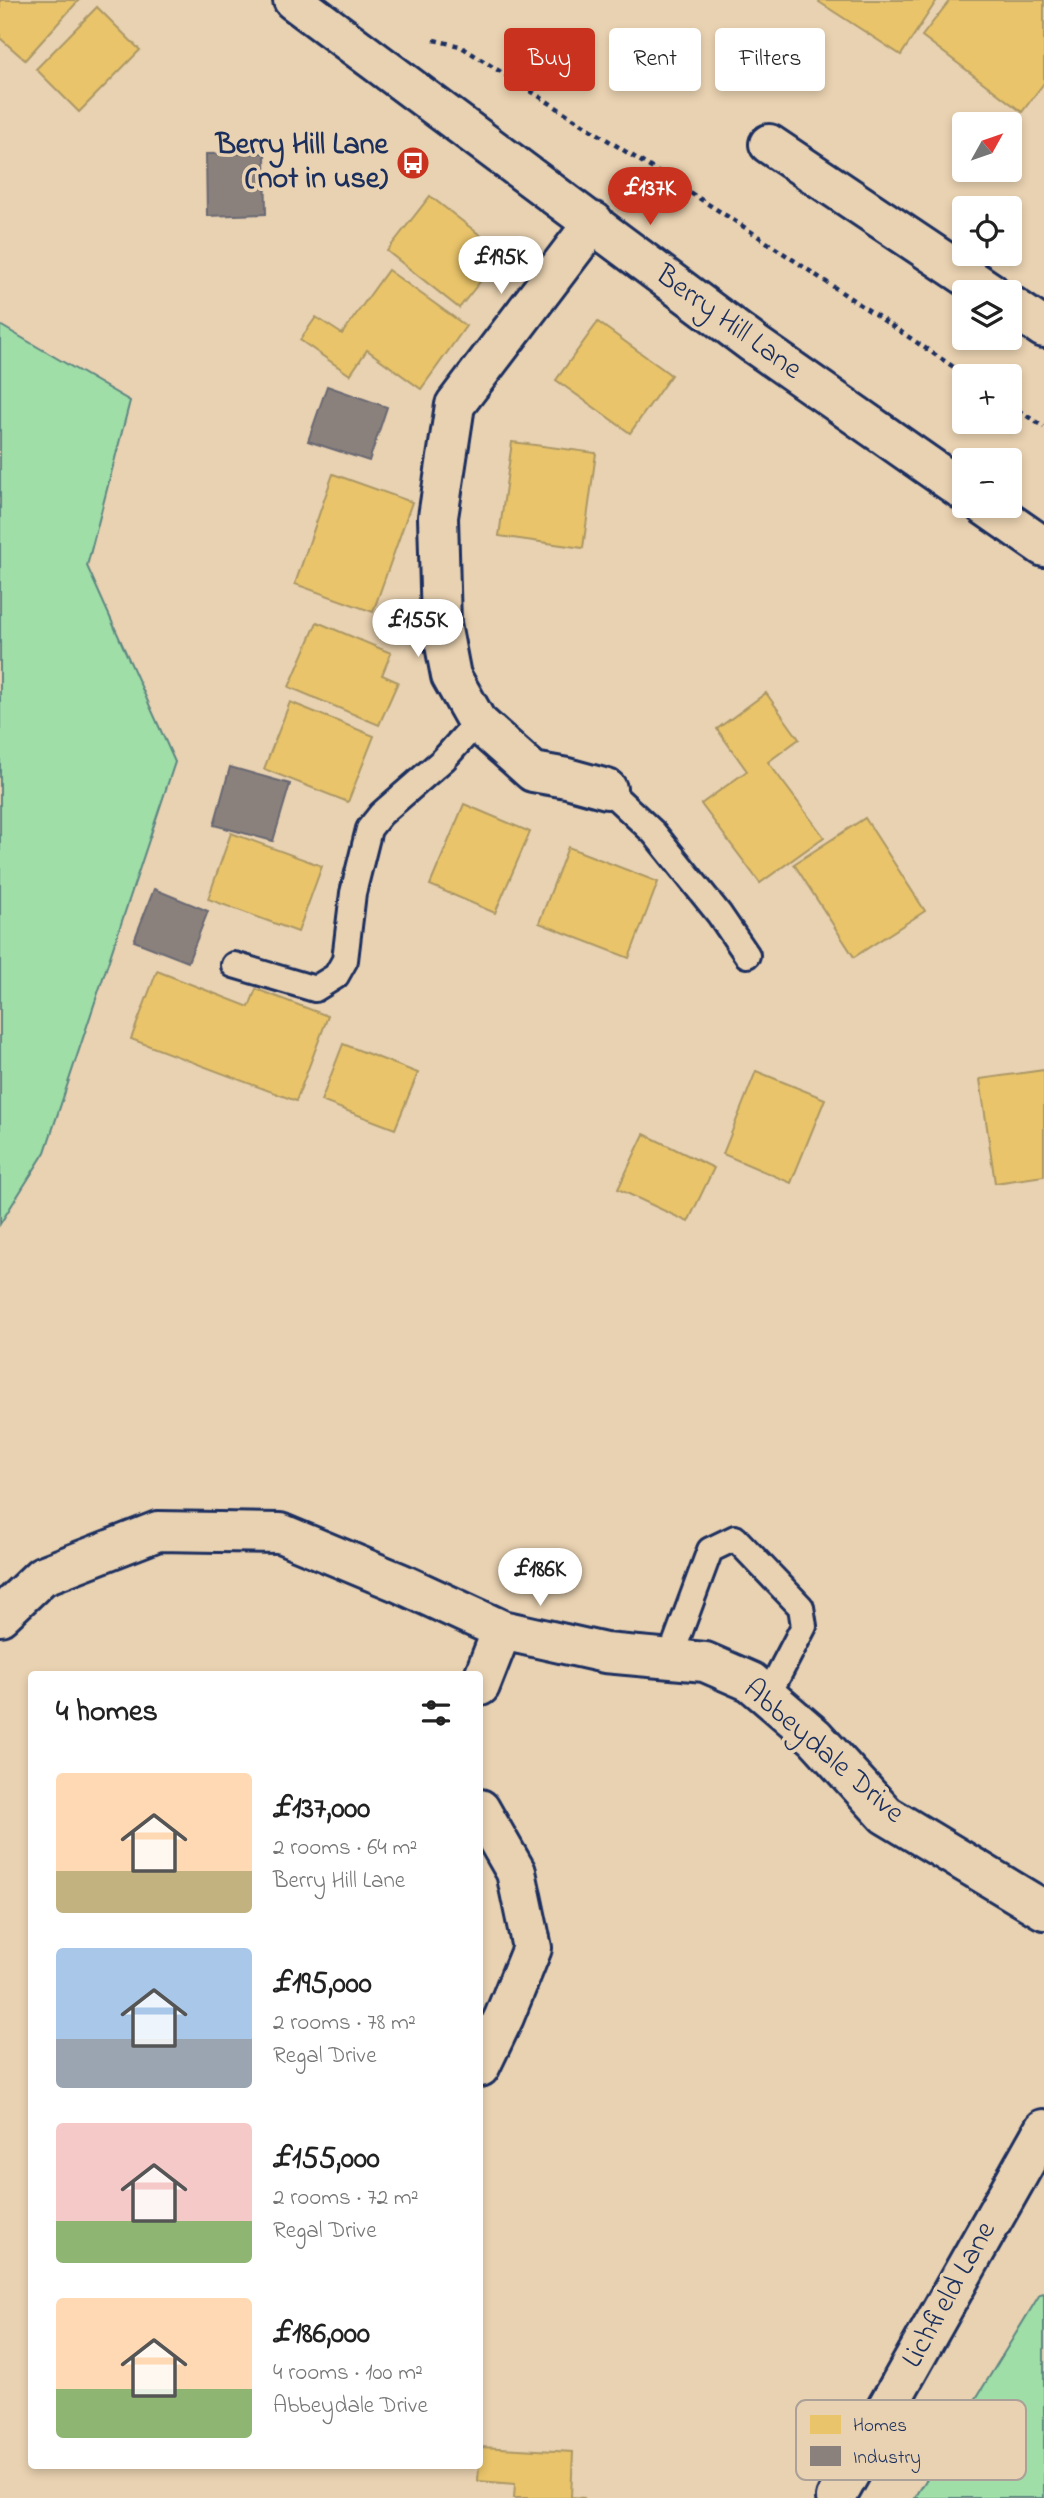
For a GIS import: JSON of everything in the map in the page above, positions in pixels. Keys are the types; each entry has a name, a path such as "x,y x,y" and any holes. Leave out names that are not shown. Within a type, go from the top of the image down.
{"street":[{"name":"Berry Hill Lane","path":"293,0 754,344 952,483"},
{"path":"769,144 972,280"},
{"path":"594,222 455,405 438,517 441,624 451,676 477,722 533,772 607,789"},
{"path":"1022,313 1044,328"},
{"path":"1002,518 1044,547"},
{"name":"Abbeydale Drive","path":"0,1616 42,1576 158,1531 281,1533 502,1630 604,1653 705,1662 751,1682 815,1737 887,1815 1044,1910"},
{"path":"483,1678 502,1630"},
{"path":"483,1814 516,1872 532,1948 483,2061"},
{"name":"Lichfield Lane","path":"893,2400 1039,2150"},
{"name":"Lichfield Lane","path":"836,2498 846,2480"}],"lane":[{"path":"234,965 315,989 336,976 345,960 353,893 369,829 381,814 444,759 477,722"},
{"path":"607,789 654,834 719,914 747,954"},
{"path":"670,1658 710,1550 735,1538 801,1607 804,1626 767,1697"}],"path":[{"path":"421,37 460,46 741,225 952,366"},
{"path":"1022,413 1044,428"}],"green space":[{"path":"0,325 130,401 87,566 175,762 45,1152 0,1224"},
{"path":"1044,2293 1044,2498 915,2498 926,2480 1026,2480 1026,2400 975,2400 1040,2294"}],"building: Homes":[{"path":"0,0 79,0 25,60 0,38"},
{"path":"937,0 901,55 819,2"},
{"path":"950,0 1044,0 1044,83 1022,112 922,36"},
{"path":"97,7 140,50 79,112 36,69"},
{"path":"430,196 503,253 459,308 387,251"},
{"path":"388,270 466,326 421,389 367,350 350,375 300,340 316,317 342,334"},
{"path":"598,322 671,375 630,433 556,380"},
{"path":"512,442 596,453 583,548 499,536"},
{"path":"333,474 412,502 373,612 295,584"},
{"path":"317,622 391,653 382,675 398,682 379,725 289,687"},
{"path":"766,693 799,739 768,762 824,837 760,883 701,804 747,771 717,729"},
{"path":"290,702 374,736 348,802 264,769"},
{"path":"464,804 530,832 495,913 430,885"},
{"path":"865,818 925,911 854,957 794,864"},
{"path":"231,833 322,866 298,932 208,899"},
{"path":"568,847 658,882 629,958 539,923"},
{"path":"157,971 249,1007 256,989 328,1016 296,1101 131,1039"},
{"path":"343,1044 418,1073 395,1129 321,1101"},
{"path":"1044,1070 1044,1176 995,1183 980,1079"},
{"path":"756,1071 825,1099 791,1183 723,1154"},
{"path":"644,1134 714,1168 688,1222 618,1189"},
{"path":"483,2447 573,2452 571,2497 585,2498 514,2498 515,2484 478,2481 479,2469 483,2469"}],"building: Industry":[{"path":"265,153 266,214 207,216 206,154"},
{"path":"327,386 387,407 369,461 308,441"},
{"path":"230,767 290,784 273,841 214,825"},
{"path":"154,889 208,911 188,962 134,941"}],"place":[{"name":"Berry Hill Lane (not in use)","path":"413,163"}]}
